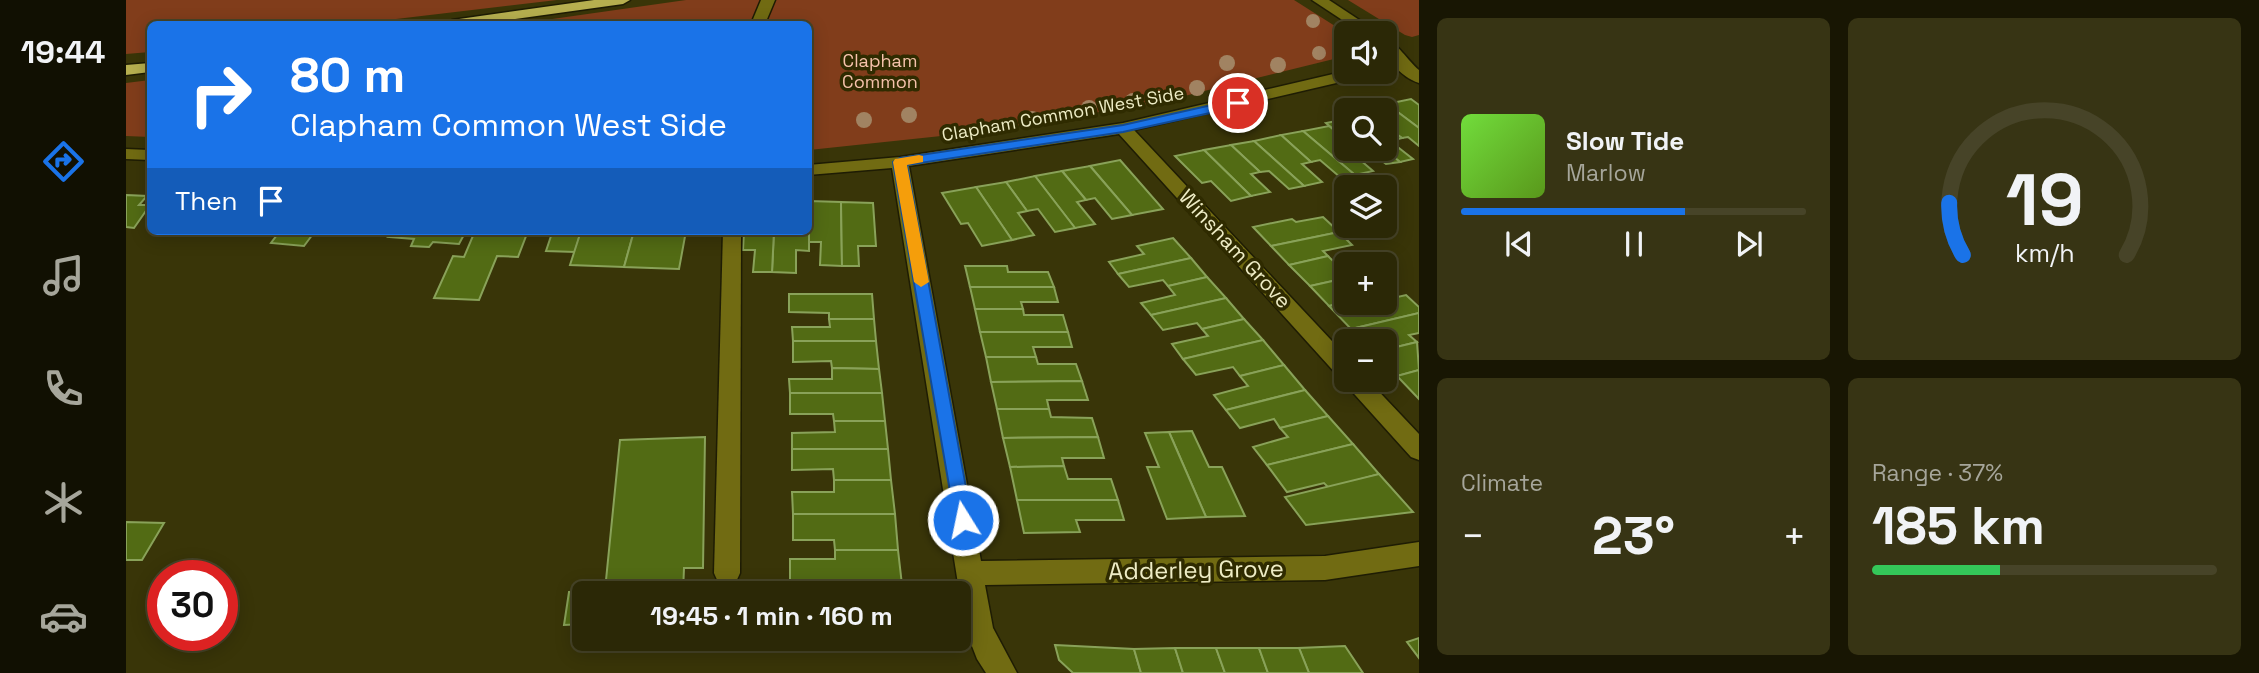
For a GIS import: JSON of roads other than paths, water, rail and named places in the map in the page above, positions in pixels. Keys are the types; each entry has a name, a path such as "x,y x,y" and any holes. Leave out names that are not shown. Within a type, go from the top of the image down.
{"highway":[{"path":"473,21 623,0"},
{"path":"126,70 147,68"}],"street":[{"path":"759,21 768,0"},
{"path":"1319,0 1353,21"},
{"path":"1397,63 1419,57"},
{"path":"1397,67 1419,78"},
{"name":"Clapham Common West Side","path":"812,170 900,162 1123,128 1334,79"},
{"name":"Winsham Grove","path":"1123,128 1334,357"},
{"path":"126,154 147,155"},
{"path":"900,162 972,573 979,628 987,649 1003,673"},
{"path":"727,573 732,235"},
{"path":"1366,392 1419,450"},
{"name":"Adderley Grove","path":"972,573 1325,568 1419,554"}],"park label":[{"name":"Clapham Common","path":"880,71"}]}
